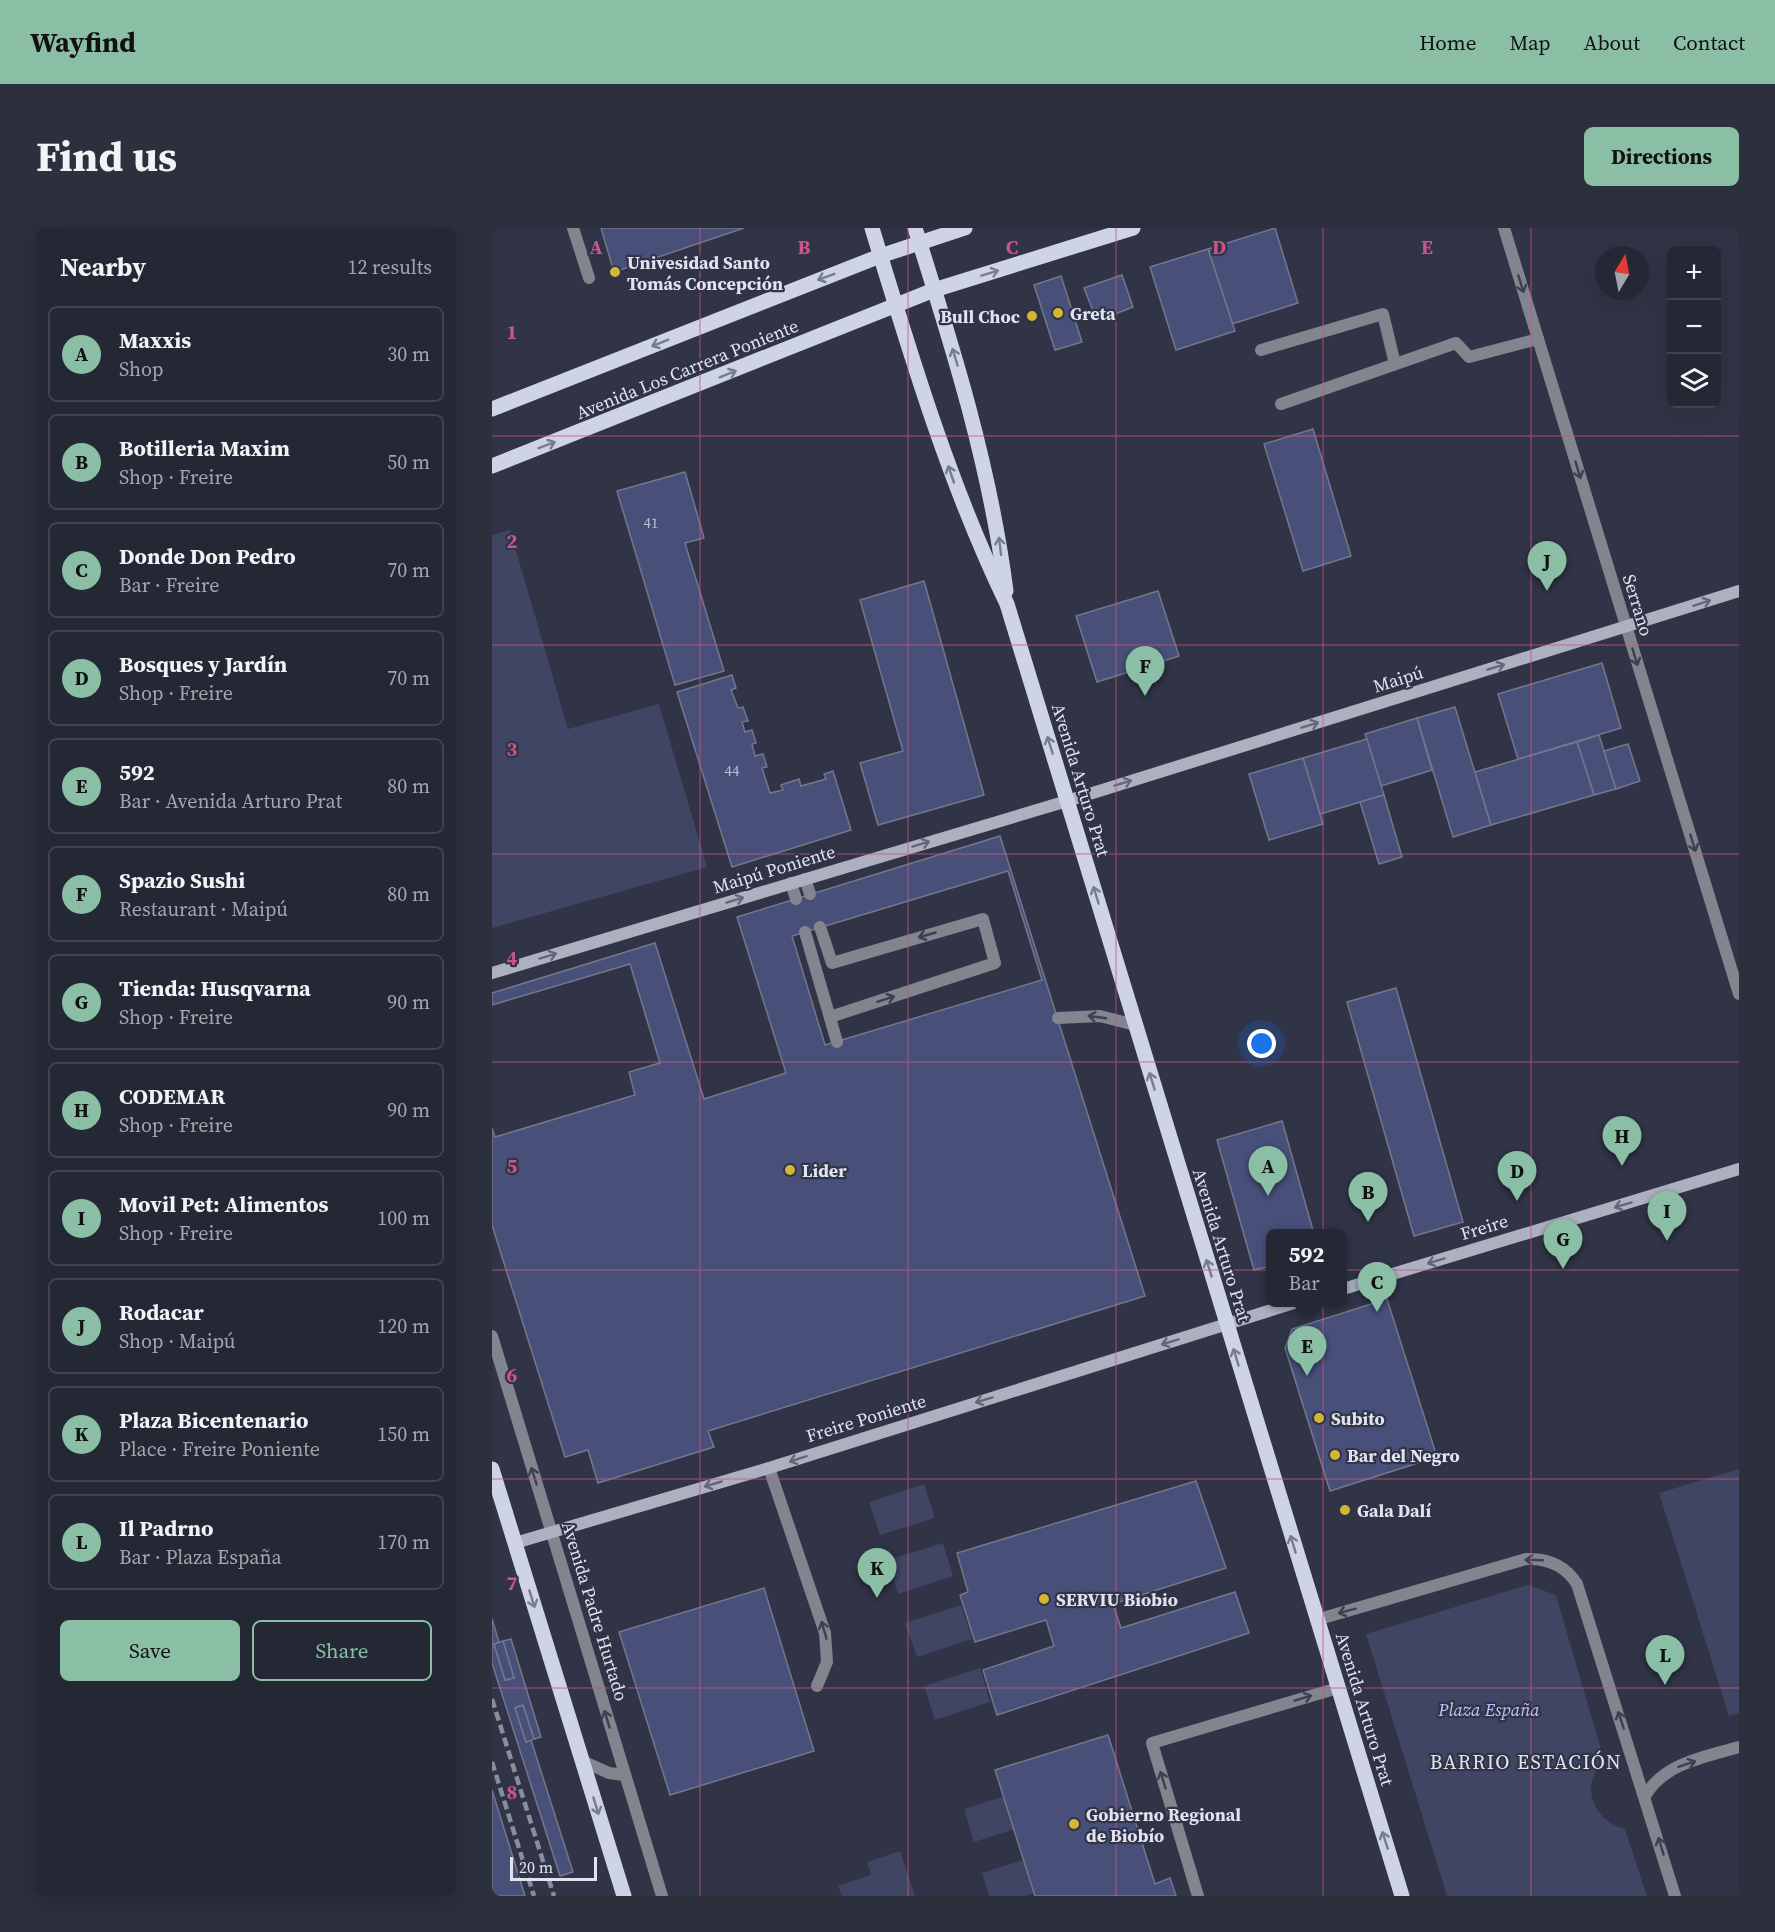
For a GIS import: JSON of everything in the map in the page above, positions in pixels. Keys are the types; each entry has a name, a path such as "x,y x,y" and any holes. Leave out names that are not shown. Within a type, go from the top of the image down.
{"main road":[{"name":"Avenida Arturo Prat","path":"872,228 960,497 979,546 1007,604 1402,1896"},
{"name":"Avenida Los Carrera Poniente","path":"492,409 880,256 917,235 965,228"},
{"name":"Avenida Los Carrera Poniente","path":"492,466 934,290 1133,228"},
{"name":"Avenida Arturo Prat","path":"917,235 983,458 999,533 1007,604"},
{"name":"Maipú","path":"1068,801 1739,591"},
{"name":"Maipú Poniente","path":"492,973 1068,801"},
{"name":"Freire","path":"1347,1288 1739,1169"},
{"path":"1226,1324 1282,1307"},
{"name":"Freire Poniente","path":"515,1543 770,1468 1226,1324"},
{"path":"492,1469 624,1896"}],"street":[{"path":"573,228 589,278"},
{"name":"Serrano","path":"1503,228 1739,994"},
{"path":"1261,350 1383,314 1395,364"},
{"path":"1281,404 1456,343 1469,357 1538,339"},
{"path":"806,879 810,894"},
{"path":"791,884 796,899"},
{"path":"820,927 832,963 983,919 995,963 830,1017"},
{"path":"805,932 837,1042"},
{"path":"1058,1018 1092,1016 1135,1025"},
{"name":"Avenida Padre Hurtado","path":"492,1336 662,1896"},
{"path":"770,1468 825,1633 827,1662 817,1686"},
{"path":"1316,1620 1526,1559 1551,1561 1567,1571 1577,1584 1675,1896"},
{"path":"1198,1896 1152,1743 1338,1688"},
{"path":"1645,1796 1651,1785 1671,1768 1739,1747"},
{"path":"582,1761 609,1773 624,1775"}],"green space":[{"path":"510,530 568,729 659,704 707,867 492,928 492,535"},
{"path":"1739,1469 1739,1713 1729,1716 1659,1493"},
{"path":"924,1484 935,1518 880,1535 869,1502"},
{"path":"943,1543 953,1576 898,1594 888,1560"},
{"name":"Plaza España","path":"1528,1585 1556,1595 1604,1760 1592,1780 1593,1801 1605,1818 1625,1829 1647,1896 1447,1896 1366,1634"},
{"path":"961,1605 972,1639 917,1657 905,1623"},
{"path":"980,1668 990,1702 935,1720 924,1686"},
{"path":"1005,1796 1015,1829 974,1842 964,1809"},
{"path":"900,1851 915,1896 842,1896 838,1886 871,1875 867,1862"},
{"path":"1023,1860 1034,1893 1026,1896 989,1896 982,1873"}],"building":[{"path":"601,228 744,228 614,272"},
{"path":"1275,228 1298,303 1232,324 1208,249"},
{"path":"1208,249 1235,331 1176,350 1150,267"},
{"path":"1122,275 1133,307 1097,321 1084,288"},
{"name":"Greta","path":"1061,276 1082,342 1055,350 1034,285"},
{"path":"1313,429 1351,556 1303,571 1264,444"},
{"path":"685,472 704,538 685,543 724,671 675,685 617,491"},
{"path":"924,581 984,795 878,825 860,763 903,751 860,600"},
{"path":"1158,591 1179,656 1097,682 1076,616"},
{"path":"1602,663 1621,728 1518,759 1498,694"},
{"path":"732,675 736,688 731,690 738,708 743,707 748,721 742,722 745,732 752,730 756,743 752,744 755,756 763,754 767,767 762,768 770,793 783,790 781,785 799,779 801,786 826,779 824,774 833,771 851,830 732,867 677,692"},
{"path":"1455,707 1491,825 1453,837 1417,718"},
{"path":"1417,718 1432,770 1381,786 1365,734"},
{"path":"1599,735 1616,789 1594,795 1577,742"},
{"path":"1367,739 1384,795 1320,814 1303,758"},
{"path":"1577,742 1594,795 1491,825 1475,772"},
{"path":"1628,744 1640,781 1616,789 1604,751"},
{"path":"1303,758 1323,824 1269,840 1249,774"},
{"path":"1384,795 1402,857 1379,864 1360,802"},
{"path":"1000,836 1145,1296 708,1431 714,1447 598,1483 588,1450 565,1457 492,1225 492,1128 495,1137 635,1095 629,1072 660,1063 630,964 492,1005 492,993 655,943 704,1099 786,1073 737,917","holes":["1008,871 1042,980 825,1045 792,936"]},
{"path":"1396,988 1463,1222 1414,1236 1347,1002"},
{"path":"1282,1121 1313,1229 1266,1229 1266,1267 1254,1270 1217,1140"},
{"path":"1387,1299 1437,1457 1330,1491 1285,1348 1292,1329"},
{"name":"SERVIU Biobio","path":"1196,1481 1226,1568 1113,1604 1121,1628 1235,1592 1249,1633 997,1715 983,1670 1054,1646 1046,1620 975,1642 960,1595 968,1592 957,1553"},
{"path":"764,1588 814,1751 670,1795 619,1632"},
{"path":"492,1619 499,1642 494,1644 505,1680 514,1678 503,1641 511,1639 541,1737 534,1739 523,1705 515,1708 526,1742 531,1740 573,1872 560,1876 492,1663"},
{"path":"503,1641 514,1678 505,1680 494,1644"},
{"path":"523,1705 534,1739 526,1742 515,1708"},
{"name":"Gobierno Regional de Biobío","path":"1108,1735 1155,1884 1170,1878 1176,1896 1035,1896 995,1770"},
{"path":"492,1790 525,1896 492,1896"}],"railway":[{"path":"492,1699 554,1896"},
{"path":"492,1762 534,1896"}],"place":[{"name":"Univesidad Santo Tomás Concepción","path":"615,272"},
{"name":"Greta","path":"1058,313"},
{"name":"Bull Choc","path":"1032,316"},
{"name":"Rodacar","path":"1547,591"},
{"name":"Spazio Sushi","path":"1145,696"},
{"name":"CODEMAR","path":"1622,1166"},
{"name":"Lider","path":"790,1170"},
{"name":"Maxxis","path":"1268,1196"},
{"name":"Bosques y Jardín","path":"1517,1201"},
{"name":"Botilleria Maxim","path":"1368,1222"},
{"name":"Movil Pet: Alimentos","path":"1667,1241"},
{"name":"Tienda: Husqvarna","path":"1563,1269"},
{"name":"Donde Don Pedro","path":"1377,1312"},
{"name":"592","path":"1307,1376"},
{"name":"Subito","path":"1319,1418"},
{"name":"Bar del Negro","path":"1335,1455"},
{"name":"Gala Dalí","path":"1345,1510"},
{"name":"Plaza Bicentenario","path":"877,1598"},
{"name":"SERVIU Biobio","path":"1044,1599"},
{"name":"Il Padrno","path":"1665,1685"},
{"name":"Gobierno Regional de Biobío","path":"1074,1824"}],"district":[{"name":"BARRIO ESTACIÓN","path":"1526,1762"}]}
